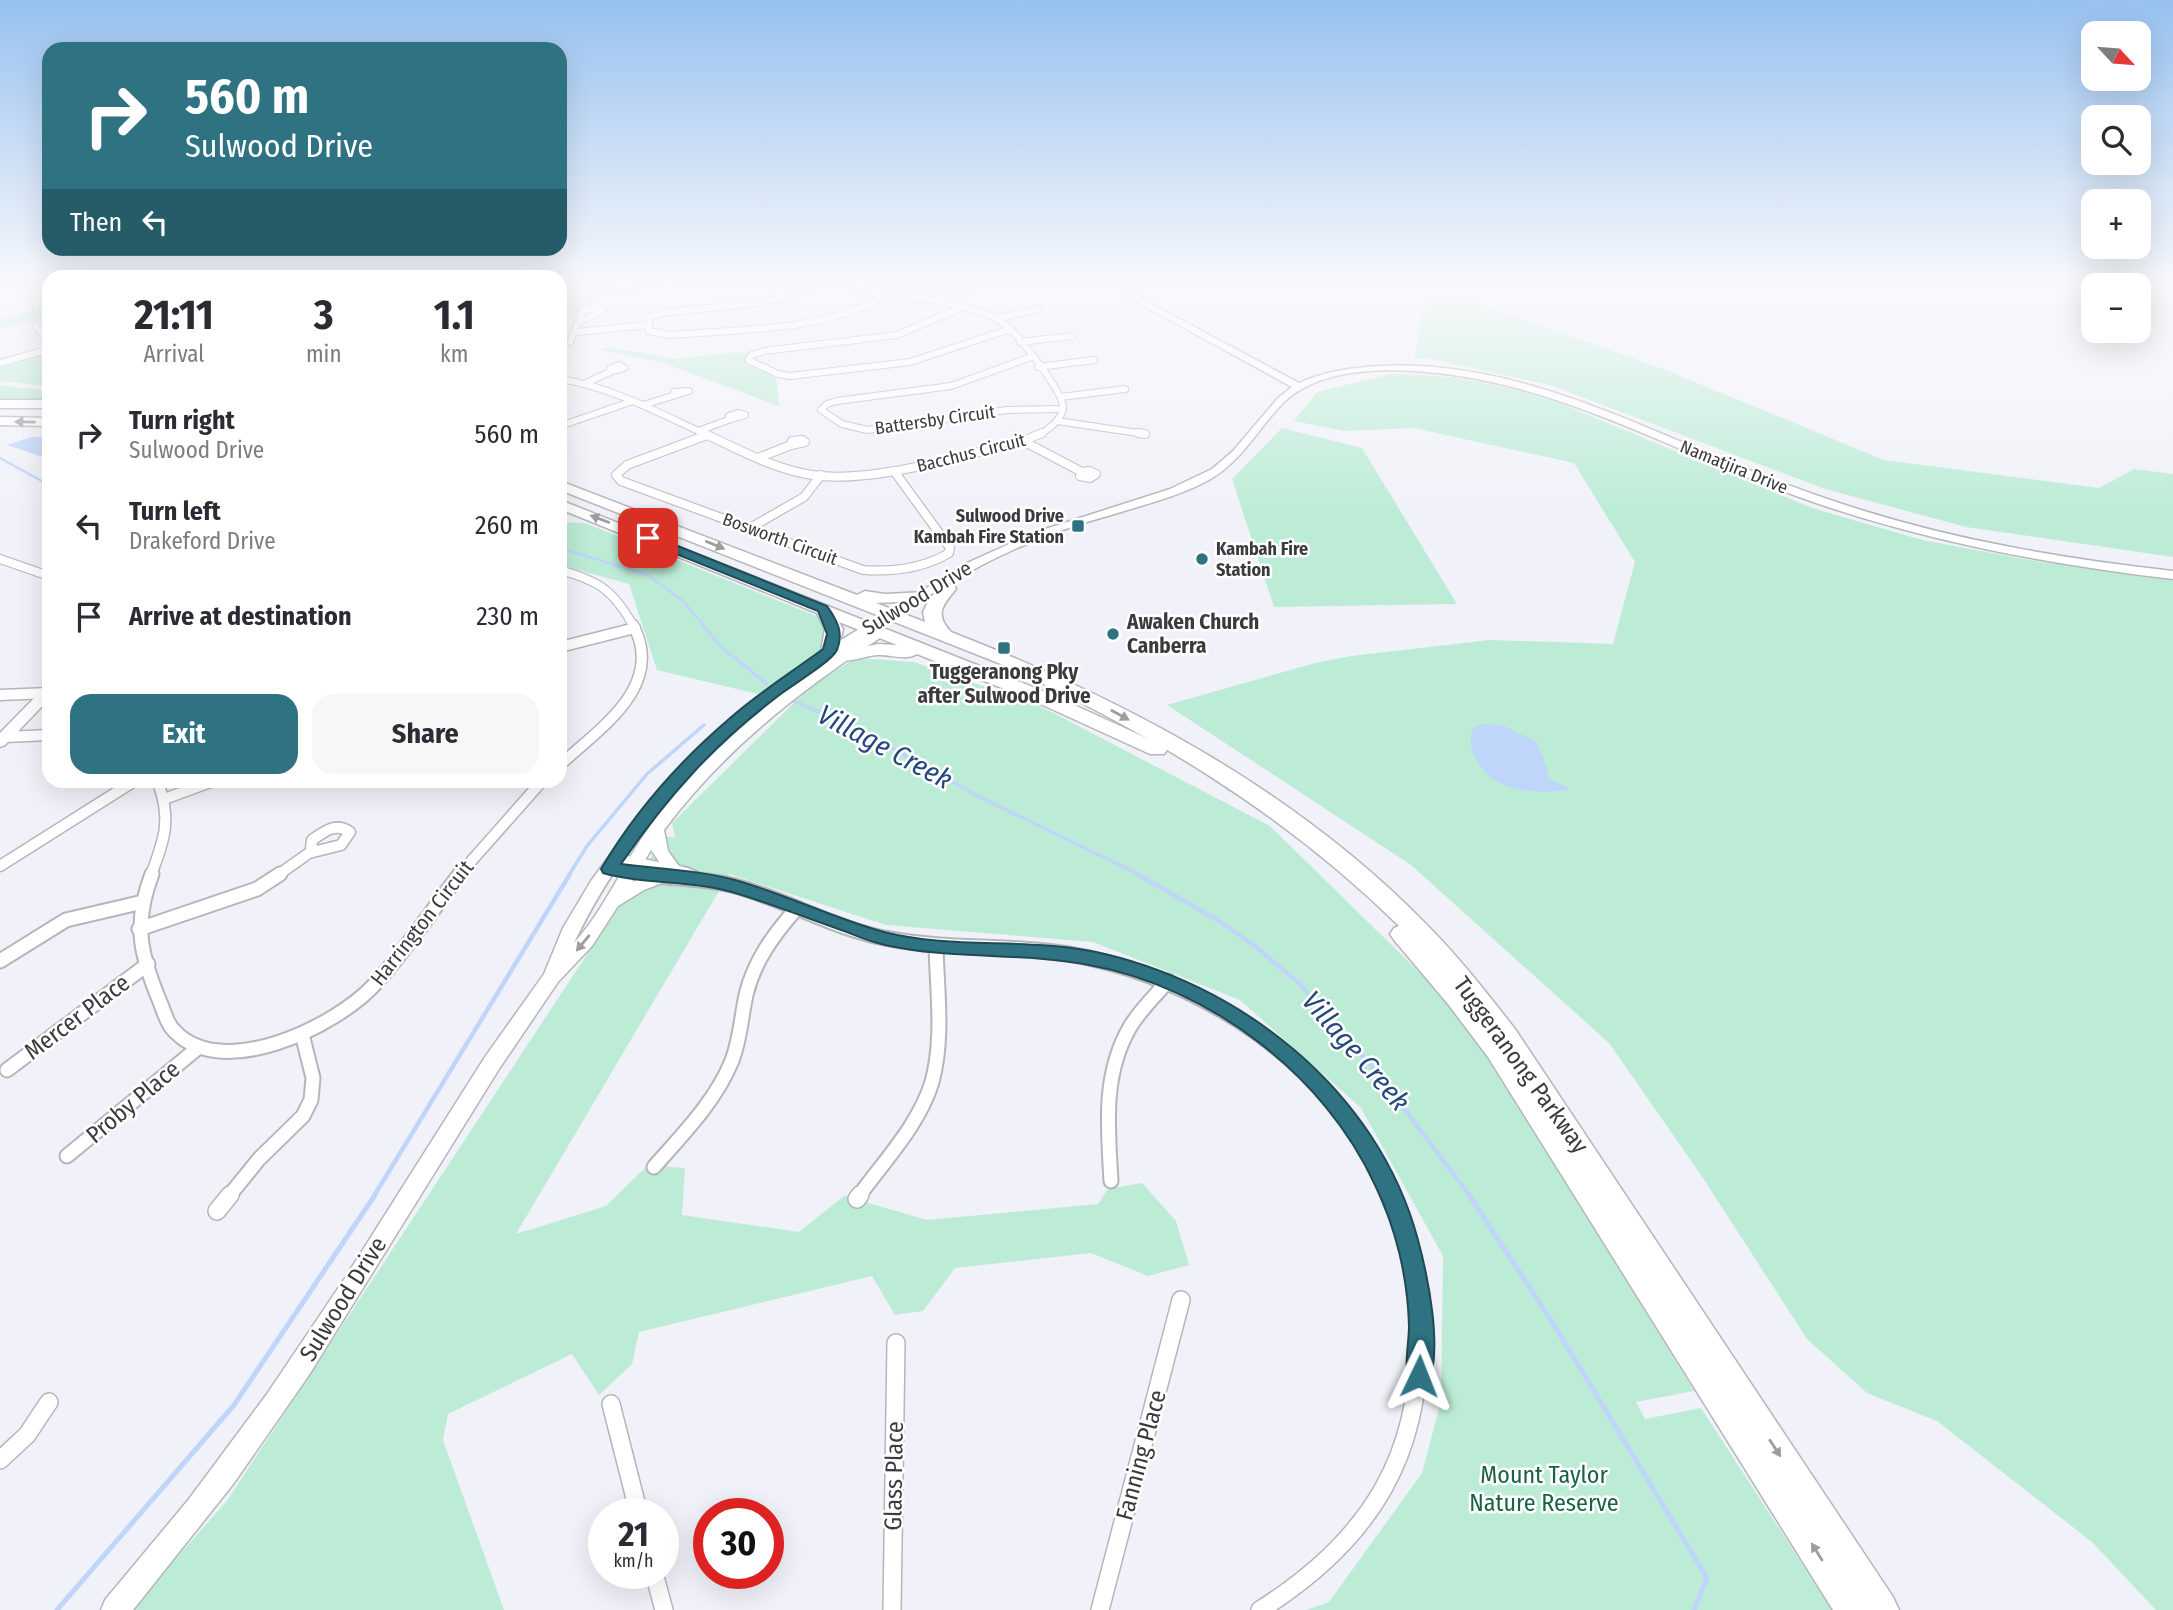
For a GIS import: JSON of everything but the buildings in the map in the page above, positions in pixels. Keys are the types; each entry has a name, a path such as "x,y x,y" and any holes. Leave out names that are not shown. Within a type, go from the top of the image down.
{"highway":[{"path":"0,404 42,404"},
{"path":"0,421 42,422"},
{"path":"567,488 805,581 874,598 919,596"},
{"name":"Tuggeranong Parkway","path":"567,507 962,665 1154,748 1215,782 1315,853 1401,933 1477,1023 1517,1080 1854,1610"},
{"name":"Tuggeranong Parkway","path":"805,581 1007,660 1076,691 1216,768 1326,846 1419,931 1469,988 1546,1095 1880,1610"},
{"path":"946,637 934,623 931,612 934,603 948,589"},
{"path":"823,608 834,629 836,654 890,649 962,665"}],"main road":[{"path":"1250,360 1300,387"},
{"name":"Namatjira Drive","path":"1300,387 1348,373 1397,368 1456,372 1500,380 1577,403 1759,478 1879,519 2039,556 2173,575"},
{"name":"Sulwood Drive","path":"895,616 919,596 980,561 1072,523 1161,496 1205,477 1241,452 1282,400 1300,387"},
{"name":"Sulwood Drive","path":"115,1610 236,1460 286,1389 453,1122 553,974 585,943 609,905 622,866 670,787 719,736 773,691 895,616 948,589 1018,544"},
{"name":"Sulwood Drive","path":"553,974 570,930 692,784 746,729 836,654"},
{"path":"0,756 8,738 42,702"},
{"path":"609,905 638,886 667,873 655,844 656,829"}],"street":[{"path":"748,360 778,374 790,376 917,360"},
{"name":"Battersby Circuit","path":"1022,360 951,386 837,401 827,404 821,410 826,417 867,430 1007,410 1063,409"},
{"path":"1033,360 1061,397 1063,409 1057,421 1145,434"},
{"path":"1038,367 1093,360"},
{"path":"586,383 612,371"},
{"name":"Bacchus Circuit","path":"567,380 586,383 643,405 782,468 821,475 859,476 894,471 1023,441 1044,432 1057,421"},
{"path":"1061,397 1125,389"},
{"path":"643,405 675,394"},
{"path":"567,424 633,401"},
{"path":"698,431 731,419"},
{"name":"Bosworth Circuit","path":"707,435 621,468 617,478 874,572 886,572 944,557 949,553 949,544 894,471"},
{"path":"1023,441 1082,471"},
{"path":"758,458 791,445"},
{"path":"750,528 804,497 821,475"},
{"path":"0,559 42,574"},
{"path":"567,572 591,579 614,593 635,628 644,653 639,682 617,711 567,758"},
{"path":"567,645 635,628"},
{"path":"0,695 42,696"},
{"path":"8,738 42,736"},
{"path":"0,866 123,788"},
{"path":"161,788 167,798 169,818 143,902 139,929 170,1026 178,1037 199,1047"},
{"path":"167,798 194,788"},
{"name":"Harrington Circuit","path":"199,1047 249,1049 302,1034 341,1013 374,985 476,853 537,788"},
{"path":"139,929 257,889 275,880 315,850"},
{"path":"622,866 731,885 884,939 936,946 1072,955 1130,968 1168,981 1225,1010 1294,1060 1324,1091 1357,1133 1385,1182 1403,1227 1416,1275 1421,1325 1419,1376 1415,1402 1395,1466 1381,1497 1351,1539 1312,1577 1260,1610"},
{"path":"0,961 66,920 143,902"},
{"path":"653,1167 705,1106 724,1078 740,1035 753,969 766,946 797,908"},
{"path":"857,1199 923,1104 932,1081 935,1057 936,946"},
{"name":"Mercer Place","path":"7,1070 148,964"},
{"path":"1111,1181 1106,1098 1110,1072 1118,1047 1131,1025 1168,981"},
{"path":"217,1211 259,1159 303,1116 311,1100 313,1078 302,1034"},
{"name":"Proby Place","path":"67,1156 199,1047"},
{"name":"Fanning Place","path":"1100,1610 1181,1300"},
{"name":"Glass Place","path":"892,1610 896,1343"},
{"path":"0,1460 27,1435 49,1402"},
{"path":"611,1404 635,1498"},
{"path":"658,1589 664,1610"}],"green space":[{"path":"23,360 42,360 42,385 0,381 0,368"},
{"path":"652,360 746,360 744,364 776,376 779,406"},
{"path":"1438,360 1638,360 1884,460 2099,488 2134,469 2173,474 2173,557 1966,527 1822,488 1553,386"},
{"path":"1391,374 1457,378 1540,397 1812,508 1922,540 2041,562 2173,578 2173,1610 2156,1610 2092,1542 1937,1421 1867,1393 1807,1339 1701,1175 1609,1043 1411,865 1167,705 1315,663 1351,656 1490,640 1613,644 1635,562 1574,463 1414,428 1344,431 1294,421 1317,392"},
{"path":"0,385 42,390 42,401 0,400"},
{"path":"1282,428 1362,448 1457,604 1274,607 1232,479"},
{"path":"567,522 585,523 816,616 830,628 824,648 758,694 657,670 629,584 567,567"},
{"name":"Mount Taylor Nature Reserve","path":"856,658 914,662 1040,706 1270,826 1464,1016 1694,1391 1636,1402 1645,1419 1701,1408 1832,1610 1306,1610 1329,1602 1422,1473 1441,1401 1443,1256 1361,1108 1240,1000 1093,942 886,925 729,874 516,1234 606,1206 648,1165 685,1168 682,1215 799,1232 844,1196 927,1220 1098,1204 1108,1189 1142,1183 1176,1221 1189,1265 1148,1276 1091,1253 955,1268 923,1311 895,1315 872,1276 639,1332 632,1364 599,1395 572,1354 448,1414 443,1440 504,1610 130,1610 226,1502 665,836 675,838 672,823 811,686"}],"water":[{"path":"32,437 42,437 42,457 7,445"},
{"path":"1482,724 1502,725 1537,742 1548,778 1570,789 1530,791 1504,785 1493,779 1483,770 1471,747 1474,727"}],"waterway":[{"name":"Village Creek","path":"0,458 42,481"},
{"name":"Village Creek","path":"567,550 648,575 683,601 705,627"},
{"name":"Village Creek","path":"703,625 721,647 767,684"},
{"name":"Village Creek","path":"794,701 852,726 974,794 1140,875"},
{"path":"569,875 587,846 647,774 704,725"},
{"path":"374,1196 570,874"},
{"name":"Village Creek","path":"1137,874 1214,918 1251,943 1299,983 1378,1074 1470,1196"},
{"path":"57,1610 234,1405 375,1195"},
{"name":"Village Creek","path":"1469,1195 1551,1320 1707,1578 1694,1610"}],"place":[{"name":"Sulwood Drive Kambah Fire Station","path":"1078,526"},
{"name":"Kambah Fire Station","path":"1202,559"},
{"name":"Awaken Church Canberra","path":"1113,634"},
{"name":"Tuggeranong Pky after Sulwood Drive","path":"1004,648"}],"route":[{"path":"648,538 823,608 834,634 830,651 791,677 735,721 685,769 639,825 609,869 680,880 694,878 731,885 884,939 936,946 1033,950 1091,958 1168,981 1225,1010 1294,1060 1324,1091 1351,1124 1385,1182 1403,1227 1416,1275 1421,1325 1419,1376"}]}
